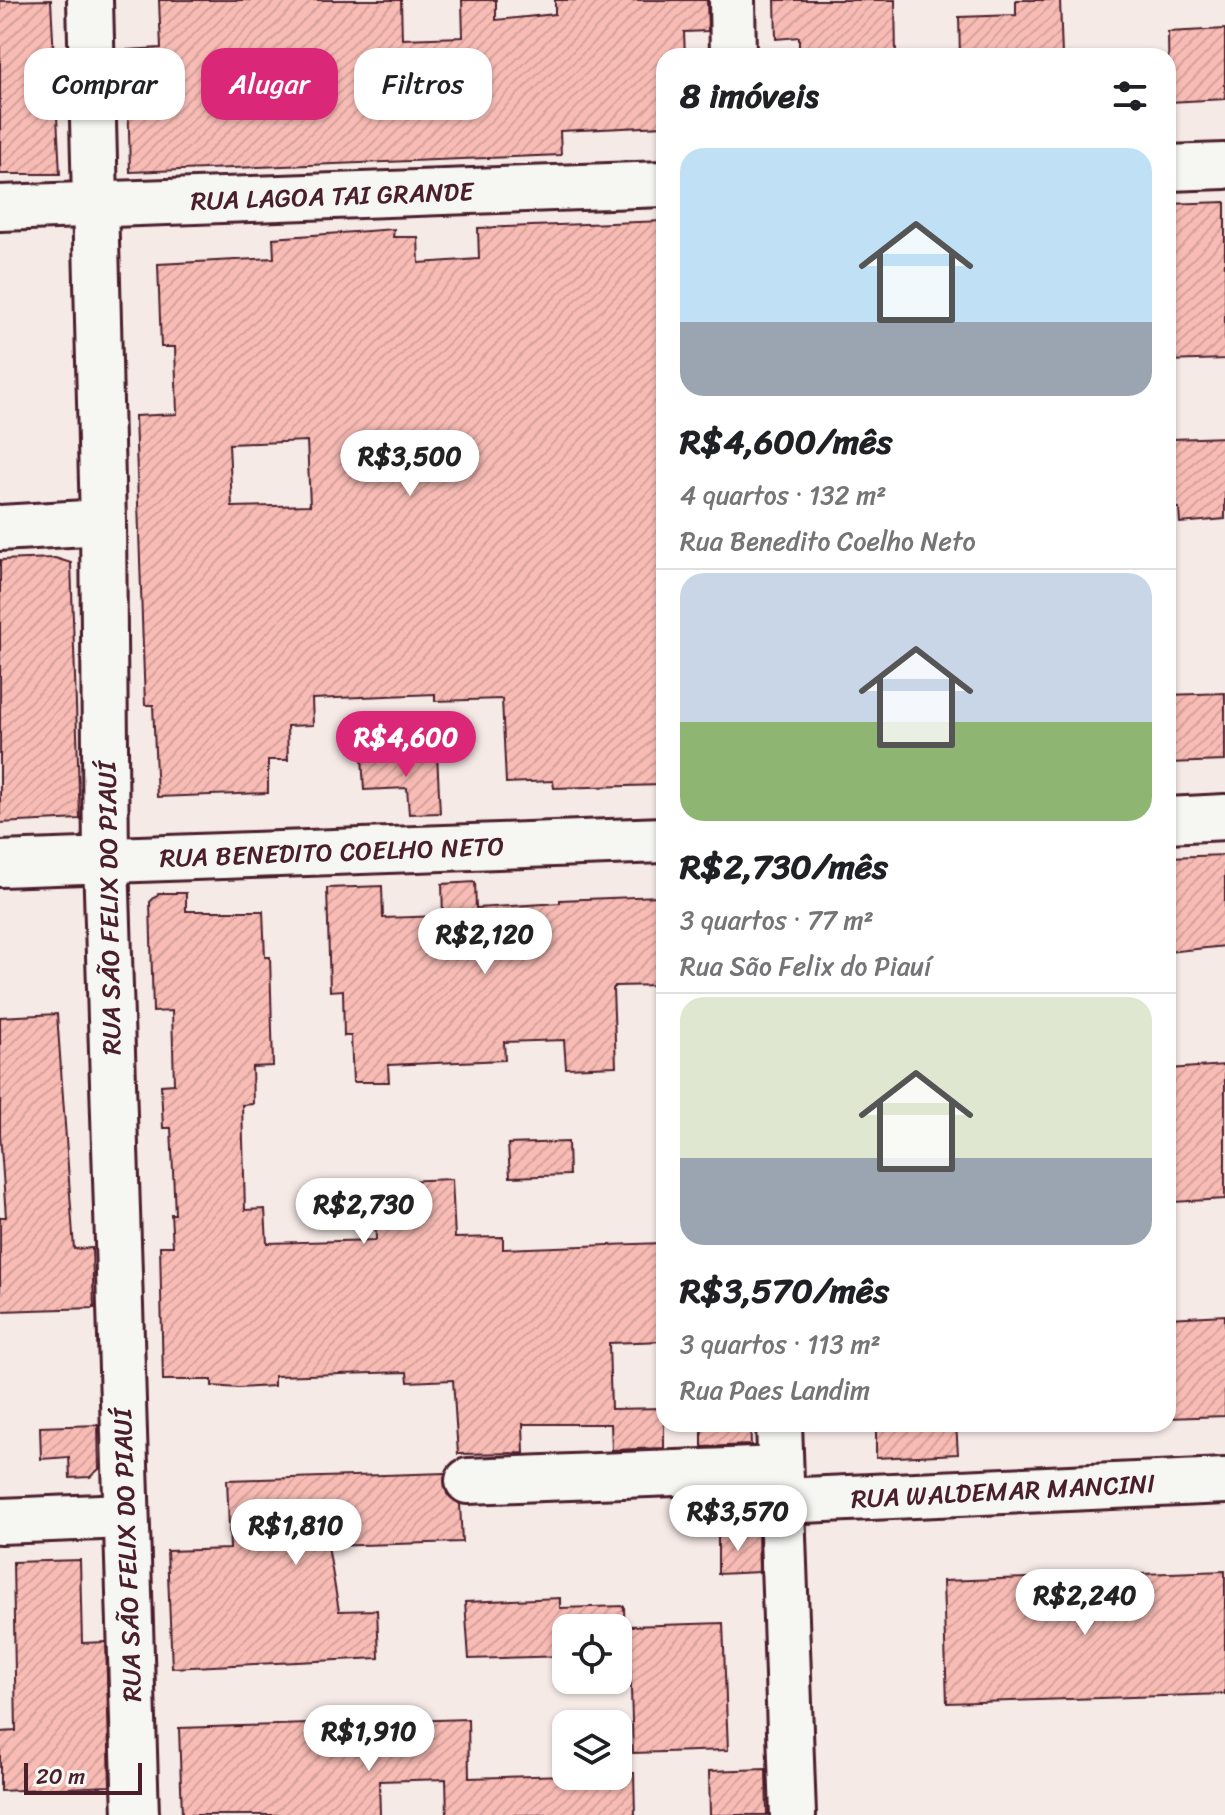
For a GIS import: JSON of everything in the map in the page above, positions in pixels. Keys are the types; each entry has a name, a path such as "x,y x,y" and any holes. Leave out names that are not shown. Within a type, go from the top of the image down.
{"street":[{"name":"RUA SÃO FELIX DO PIAUÍ","path":"90,0 103,522 106,860 136,1815"},
{"path":"732,0 733,48"},
{"path":"1176,168 1225,166"},
{"name":"RUA LAGOA TAI GRANDE","path":"0,208 656,184"},
{"path":"0,528 103,522"},
{"path":"1176,820 1225,817"},
{"name":"RUA BENEDITO COELHO NETO","path":"0,864 656,840"},
{"path":"779,1432 793,1815"},
{"name":"RUA WALDEMAR MANCINI","path":"468,1481 780,1485 1225,1481"},
{"path":"0,1521 126,1516"}],"building":[{"path":"51,0 53,48 24,48 24,120 57,120 60,174 0,174 0,1"},
{"path":"159,0 401,0 402,39 463,37 462,0 496,0 496,20 555,14 555,0 707,0 708,31 684,32 685,48 656,48 656,126 560,131 561,155 130,172 129,120 185,120 185,48 161,48"},
{"path":"775,0 895,0 896,48 799,48 799,37 776,39"},
{"path":"1016,0 1060,0 1062,48 960,48 959,17 1016,15"},
{"path":"1225,29 1225,99 1176,102 1176,48 1168,48 1168,32"},
{"path":"1225,202 1225,359 1176,361 1176,204"},
{"path":"656,221 656,785 554,788 553,781 506,783 502,699 435,701 435,694 312,699 313,725 287,726 288,760 268,760 268,793 157,797 153,705 145,705 135,416 177,414 175,347 161,347 158,264 274,258 273,238 394,229 393,237 418,237 419,263 479,259 478,228","holes":["307,441 310,505 232,507 229,444"]},
{"path":"1225,437 1225,519 1180,523 1179,508 1176,508 1176,439"},
{"path":"55,558 71,563 80,819 0,823 0,560"},
{"path":"1225,693 1225,761 1176,763 1176,695"},
{"path":"437,754 440,813 409,814 407,788 364,790 362,757"},
{"path":"1225,855 1225,946 1176,951 1176,857"},
{"path":"475,882 476,908 560,903 560,900 656,896 656,985 615,986 613,989 616,1066 566,1068 564,1040 504,1042 505,1060 388,1065 389,1082 353,1082 351,1036 344,1036 343,990 330,991 327,888 382,886 383,918 443,916 442,884"},
{"path":"159,893 186,893 186,911 263,911 265,957 270,957 273,1066 252,1067 253,1104 242,1105 245,1210 265,1209 267,1243 376,1240 374,1182 452,1179 455,1238 503,1237 503,1249 656,1243 656,1341 609,1343 611,1409 656,1408 656,1432 664,1432 664,1448 612,1450 611,1424 523,1424 524,1453 458,1454 453,1380 408,1382 407,1372 274,1376 274,1386 238,1388 212,1386 212,1380 163,1380 160,1246 173,1246 171,1214 175,1214 171,1128 163,1128 161,1085 174,1084 172,1011 153,1012 150,902"},
{"path":"57,1014 74,1249 92,1248 94,1308 0,1311 0,1217 6,1217 0,1133 0,1017"},
{"path":"1225,1065 1225,1199 1176,1202 1176,1068"},
{"path":"568,1142 569,1175 510,1177 508,1144"},
{"path":"1225,1315 1225,1416 1176,1418 1176,1318"},
{"path":"98,1425 99,1469 90,1477 70,1478 69,1457 41,1459 40,1427"},
{"path":"702,1432 750,1432 751,1445 702,1447"},
{"path":"876,1432 957,1432 958,1454 876,1458"},
{"path":"445,1473 447,1494 460,1504 462,1542 328,1546 339,1611 377,1610 379,1658 172,1668 167,1551 230,1549 227,1480"},
{"path":"758,1532 759,1572 718,1574 718,1533"},
{"path":"80,1560 82,1643 106,1642 110,1786 0,1791 0,1732 16,1731 13,1562"},
{"path":"1225,1571 1225,1694 947,1703 943,1581"},
{"path":"560,1598 560,1608 624,1606 624,1614 552,1614 552,1656 469,1659 465,1602"},
{"path":"723,1623 728,1750 633,1753 632,1626"},
{"path":"468,1719 469,1778 552,1775 552,1790 632,1790 634,1773 635,1815 447,1815 446,1779 379,1781 380,1815 182,1815 179,1728"},
{"path":"766,1769 767,1815 710,1815 709,1771"}]}
